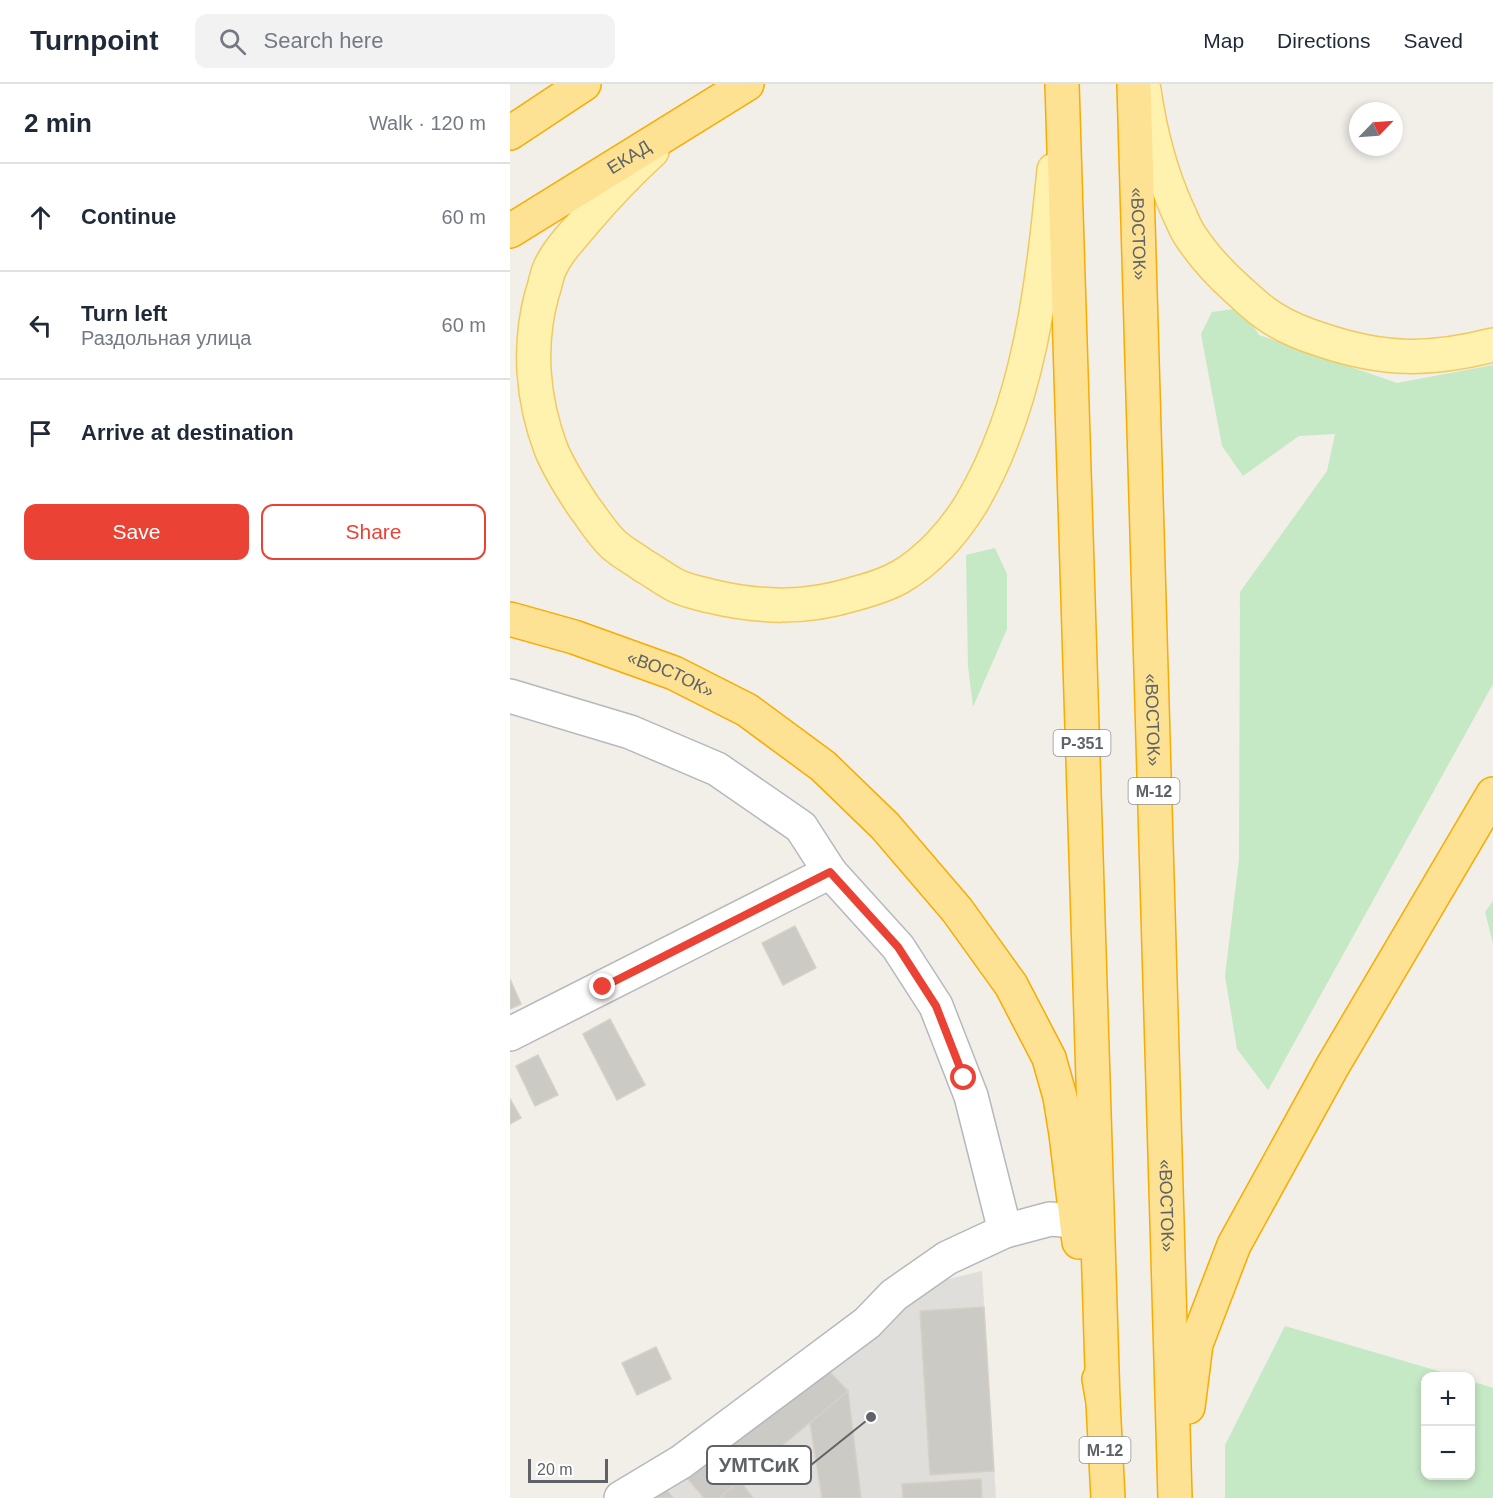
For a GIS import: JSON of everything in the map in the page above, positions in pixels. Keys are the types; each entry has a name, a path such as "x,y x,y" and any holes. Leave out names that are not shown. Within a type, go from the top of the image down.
{"highway":[{"path":"510,133 585,84"},
{"name":"ЕКАД","path":"510,231 747,84"},
{"name":"Р-351","path":"1060,84 1103,1402"},
{"name":"«ВОСТОК»","path":"1134,84 1175,1498"},
{"name":"«ВОСТОК»","path":"510,619 574,638 674,673 747,710 823,766 885,826 957,910 1011,985 1049,1058 1060,1097 1103,1402 1108,1498"},
{"path":"1175,1498 1196,1344 1234,1245 1332,1067 1493,794"}],"main road":[{"path":"683,123 605,197 562,248 549,271 535,324 532,355 534,379 544,425 552,450 574,492 599,528 615,546 678,587 737,602 771,606 804,605 868,590 897,579 923,561 970,505 989,469 1008,426 1024,369 1042,274 1056,155 1060,84"},
{"path":"1144,84 1157,156 1169,192 1188,233 1207,259 1266,314 1303,334 1344,348 1377,355 1412,358 1441,356 1493,345"}],"street":[{"path":"510,696 630,732 717,769 801,826 830,872 898,947 936,1006 971,1096 1005,1231"},
{"path":"510,1034 830,872"},
{"path":"621,1498 690,1455 867,1323 894,1295 947,1258 1005,1231 1050,1219 1076,1221"}],"shaded area":[{"path":"982,1271 996,1498 640,1498 928,1284"}],"green space":[{"path":"1241,308 1259,335 1397,383 1493,365 1493,684 1268,1090 1237,1049 1225,976 1239,859 1240,592 1327,471 1335,434 1299,436 1243,476 1222,446 1201,334 1212,312"},
{"path":"995,548 1007,574 1007,629 973,707 968,666 966,555"},
{"path":"1493,901 1493,943 1485,912"},
{"path":"1285,1326 1441,1372 1421,1372 1421,1480 1475,1480 1475,1382 1493,1388 1493,1498 1225,1498 1225,1445"}],"building":[{"path":"795,926 816,968 783,985 762,943"},
{"path":"510,979 521,1004 510,1009"},
{"path":"610,1019 645,1085 617,1100 583,1034"},
{"path":"538,1055 558,1095 535,1106 516,1066"},
{"path":"510,1099 521,1118 510,1124"},
{"path":"984,1307 994,1471 930,1475 920,1311"},
{"path":"656,1347 671,1379 637,1395 622,1363"},
{"path":"821,1363 848,1391 719,1498 704,1498 681,1471"},
{"path":"848,1391 861,1498 822,1498 810,1423"},
{"path":"981,1479 982,1498 903,1498 902,1484"},
{"path":"740,1481 753,1498 719,1498"},
{"path":"667,1490 673,1498 656,1498"}],"place":[{"name":"УМТСиК","path":"871,1417"}],"route":[{"path":"603,987 830,872 898,947 936,1006 964,1078"}]}
